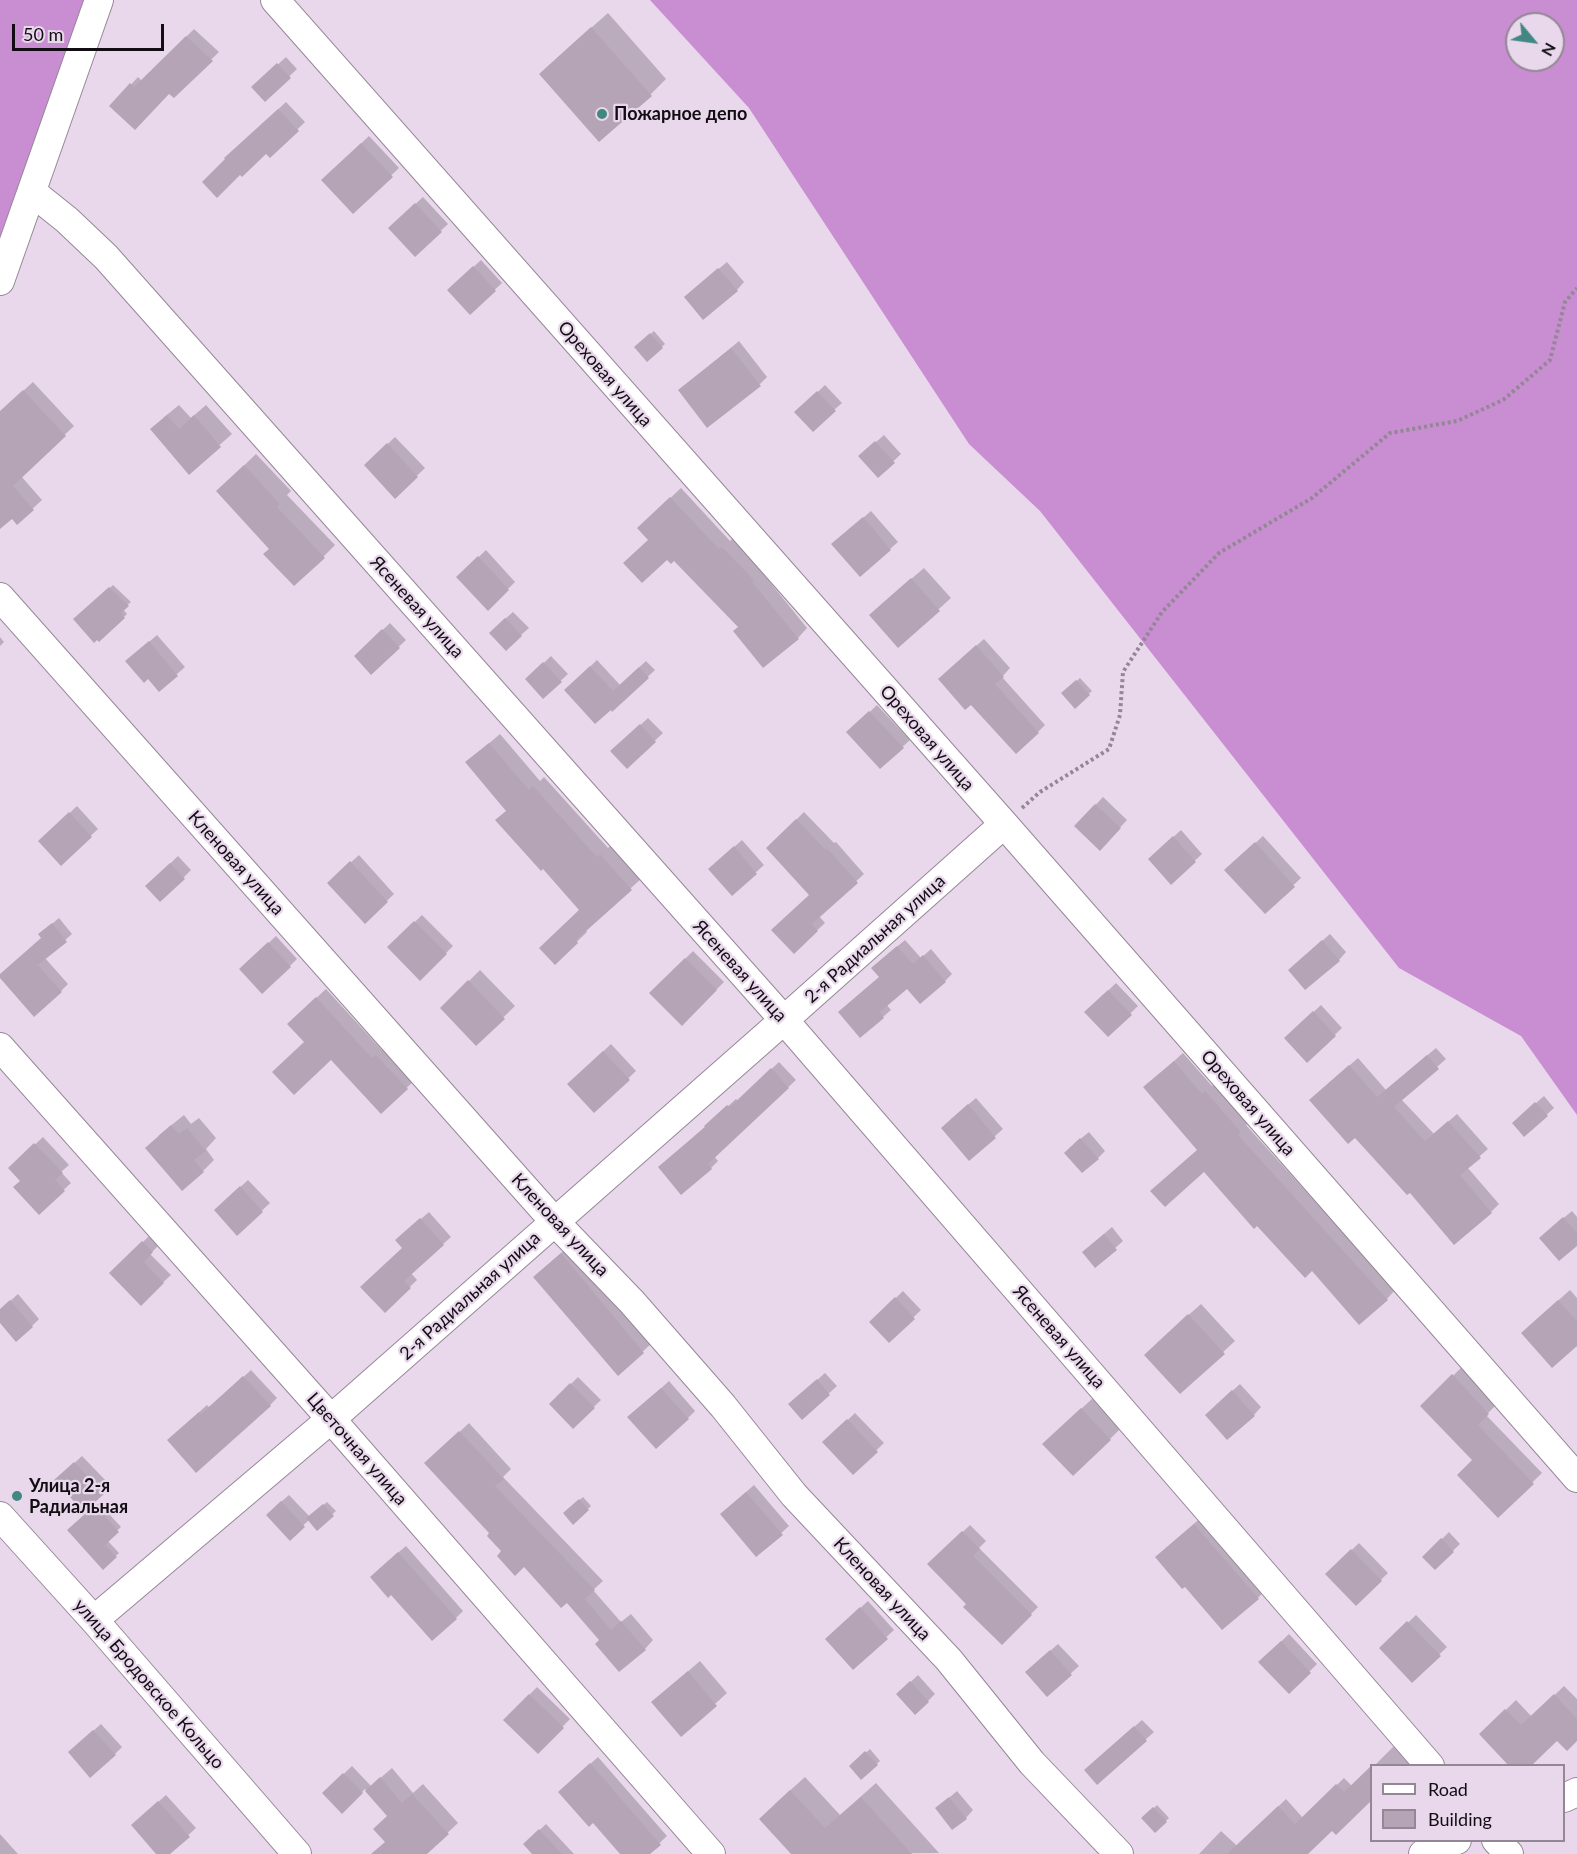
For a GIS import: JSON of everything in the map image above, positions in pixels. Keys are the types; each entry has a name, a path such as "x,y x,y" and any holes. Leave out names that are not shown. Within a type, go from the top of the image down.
{"street":[{"path":"0,281 99,0"},
{"name":"Ореховая улица","path":"275,0 1004,824 1577,1478"},
{"name":"Ясеневая улица","path":"32,192 67,220 106,257 784,1020 1429,1764"},
{"name":"Кленовая улица","path":"0,597 554,1221 632,1302 723,1406 794,1495 949,1660 1032,1762 1119,1854"},
{"name":"2-я Радиальная улица","path":"94,1620 331,1419 1004,824"},
{"name":"Цветочная улица","path":"0,1047 331,1419 711,1854"},
{"name":"улица Бродовское Кольцо","path":"0,1516 94,1620 297,1854"},
{"path":"1423,1854 1451,1842"},
{"path":"1498,1842 1509,1854"}],"path":[{"path":"1004,824 1040,792 1109,749 1120,716 1123,672 1162,612 1219,553 1312,498 1390,433 1457,421 1503,400 1551,360 1565,302 1577,288"}],"shaded area":[{"path":"0,0 85,0 0,242"},
{"path":"650,0 1577,0 1577,1115 1521,1036 1399,968 1040,511 969,444 749,108"}],"building":[{"name":"Пожарное депо","path":"591,27 652,96 599,142 539,74"},
{"path":"186,36 213,61 174,98 169,94 135,130 109,106 130,83 134,87"},
{"path":"277,63 291,78 265,102 251,87"},
{"path":"278,109 299,131 270,158 266,154 242,177 240,175 217,198 202,182 224,158"},
{"path":"361,143 393,177 353,214 321,180"},
{"path":"415,203 442,232 415,257 388,228"},
{"path":"473,266 496,291 470,315 447,290"},
{"path":"718,268 738,291 703,320 684,297"},
{"path":"650,333 663,348 647,362 634,347"},
{"path":"731,348 761,386 707,428 678,390"},
{"path":"23,390 66,436 13,486 34,510 17,525 12,519 0,529 0,411"},
{"path":"817,391 836,411 813,432 794,412"},
{"path":"167,415 179,429 194,415 221,447 189,475 150,429"},
{"path":"875,441 895,463 878,478 858,456"},
{"path":"387,443 418,477 395,499 364,465"},
{"path":"244,465 280,504 277,507 325,558 294,586 263,554 269,549 216,491"},
{"path":"670,497 719,549 722,547 754,580 752,582 799,639 763,668 733,631 738,627 674,561 671,564 667,560 642,583 623,563 648,540 637,528"},
{"path":"863,517 891,550 860,577 831,544"},
{"path":"478,556 509,590 488,611 456,577"},
{"path":"911,578 940,611 898,648 869,615"},
{"path":"109,587 129,606 121,613 125,618 99,642 97,640 94,643 73,619"},
{"path":"505,618 522,636 506,651 489,633"},
{"path":"382,629 400,648 371,675 354,656"},
{"path":"149,641 178,676 159,692 148,679 144,683 125,661"},
{"path":"976,645 1004,677 995,684 1039,733 1016,754 971,705 965,710 938,679"},
{"path":"543,662 562,682 543,699 525,679"},
{"path":"590,666 613,691 639,667 649,678 612,712 611,710 595,724 564,690"},
{"path":"1076,680 1090,695 1075,709 1061,693"},
{"path":"869,711 904,748 880,769 846,732"},
{"path":"640,724 656,742 627,769 610,751"},
{"path":"489,743 529,790 533,786 597,857 600,854 632,890 576,940 578,943 555,965 539,948 579,910 495,820 506,811 465,762"},
{"path":"1095,804 1121,828 1100,851 1074,826"},
{"path":"69,812 92,837 61,866 38,841"},
{"path":"796,819 826,850 827,848 858,883 812,924 818,931 794,954 771,930 809,895 766,848"},
{"path":"1173,836 1196,862 1171,885 1148,859"},
{"path":"1255,842 1295,887 1265,914 1224,870"},
{"path":"734,846 757,874 732,896 708,869"},
{"path":"350,861 388,902 365,924 327,883"},
{"path":"170,863 185,879 160,902 145,886"},
{"path":"414,921 447,954 420,981 387,947"},
{"path":"52,923 67,942 38,965 62,992 34,1017 0,978 0,974 41,938 38,934"},
{"path":"1322,940 1340,961 1305,990 1288,970"},
{"path":"268,942 291,967 262,994 239,969"},
{"path":"897,946 913,964 923,955 946,982 920,1004 907,989 880,1012 884,1018 860,1038 838,1012 879,977 871,968"},
{"path":"685,958 717,990 682,1026 649,993"},
{"path":"468,980 505,1019 476,1046 440,1008"},
{"path":"1108,990 1132,1015 1108,1037 1084,1012"},
{"path":"316,997 372,1058 376,1055 408,1089 381,1114 331,1060 294,1095 272,1072 304,1042 287,1024"},
{"path":"1313,1011 1336,1036 1307,1063 1284,1038"},
{"path":"603,1051 630,1080 594,1113 567,1084"},
{"path":"1427,1055 1439,1069 1394,1107 1425,1141 1448,1121 1481,1158 1460,1175 1492,1213 1454,1245 1410,1193 1407,1195 1355,1138 1348,1144 1309,1100 1349,1065 1377,1097"},
{"path":"1174,1061 1202,1094 1205,1091 1241,1132 1238,1135 1388,1300 1359,1325 1312,1271 1305,1278 1257,1226 1254,1229 1204,1172 1165,1207 1150,1191 1197,1150 1143,1087"},
{"path":"771,1068 789,1088 708,1164 712,1169 681,1195 658,1167 727,1105 730,1107"},
{"path":"1535,1102 1548,1116 1524,1137 1512,1123"},
{"path":"968,1104 996,1138 969,1161 941,1128"},
{"path":"171,1125 179,1134 187,1128 206,1151 194,1160 204,1172 182,1191 145,1148"},
{"path":"1080,1138 1099,1159 1082,1173 1064,1153"},
{"path":"34,1143 63,1173 55,1180 65,1191 39,1215 13,1187 20,1181 8,1168"},
{"path":"240,1186 263,1212 237,1236 214,1210"},
{"path":"1563,1217 1577,1233 1577,1246 1559,1261 1539,1238"},
{"path":"420,1218 444,1245 404,1281 411,1288 385,1313 360,1287 402,1248 395,1240"},
{"path":"1104,1234 1117,1250 1095,1268 1082,1252"},
{"path":"142,1241 153,1252 144,1262 164,1283 141,1306 109,1273"},
{"path":"561,1253 644,1353 618,1376 533,1277"},
{"path":"895,1297 915,1319 889,1343 869,1322"},
{"path":"10,1300 33,1327 16,1342 0,1323 0,1309"},
{"path":"1558,1300 1577,1321 1577,1346 1552,1368 1521,1333"},
{"path":"1188,1314 1225,1354 1180,1394 1144,1355"},
{"path":"1452,1374 1489,1414 1478,1425 1534,1484 1498,1518 1457,1475 1472,1460 1420,1406"},
{"path":"243,1376 271,1406 196,1473 167,1440 199,1412 201,1414"},
{"path":"817,1379 830,1395 802,1420 788,1404"},
{"path":"570,1383 595,1408 573,1429 549,1404"},
{"path":"661,1388 689,1419 656,1449 627,1417"},
{"path":"1232,1390 1255,1416 1227,1440 1205,1415"},
{"path":"1081,1408 1111,1440 1073,1476 1042,1444"},
{"path":"847,1419 878,1452 853,1475 822,1442"},
{"path":"459,1431 504,1479 495,1486 595,1590 585,1599 611,1630 621,1621 646,1650 619,1672 595,1644 599,1640 567,1603 561,1608 524,1567 515,1576 497,1556 501,1551 487,1536 489,1533 424,1463"},
{"path":"74,1462 104,1494 84,1512 54,1480"},
{"path":"746,1492 783,1535 756,1557 720,1514"},
{"path":"579,1499 589,1510 573,1525 563,1513"},
{"path":"281,1501 305,1527 290,1541 266,1515"},
{"path":"323,1504 334,1516 317,1531 306,1518"},
{"path":"95,1505 119,1532 105,1545 117,1557 103,1570 67,1530"},
{"path":"1194,1524 1259,1599 1222,1630 1185,1587 1182,1589 1155,1557"},
{"path":"962,1531 980,1549 973,1556 1032,1615 1002,1645 963,1607 966,1604 927,1564"},
{"path":"1441,1538 1454,1552 1435,1570 1422,1557"},
{"path":"1351,1549 1382,1581 1356,1606 1325,1574"},
{"path":"398,1552 457,1619 432,1641 391,1595 388,1598 370,1577"},
{"path":"860,1607 888,1639 853,1670 825,1639"},
{"path":"1407,1621 1441,1656 1412,1683 1379,1648"},
{"path":"1281,1641 1311,1673 1289,1694 1258,1662"},
{"path":"1050,1650 1072,1675 1047,1697 1025,1672"},
{"path":"688,1671 717,1706 681,1737 651,1702"},
{"path":"910,1681 929,1702 915,1715 896,1694"},
{"path":"529,1694 564,1728 538,1754 503,1720"},
{"path":"1554,1694 1577,1719 1577,1741 1567,1751 1557,1741 1533,1764 1507,1764 1479,1734 1505,1709 1521,1725"},
{"path":"1134,1726 1147,1741 1097,1785 1084,1770"},
{"path":"93,1730 116,1755 90,1778 68,1752"},
{"path":"865,1751 878,1765 861,1780 849,1766"},
{"path":"590,1763 661,1845 650,1854 620,1854 593,1823 589,1827 558,1792"},
{"path":"1370,1767 1370,1802 1336,1835 1332,1831 1308,1854 1227,1854 1278,1806 1295,1824 1336,1784 1344,1792"},
{"path":"343,1773 363,1793 342,1814 322,1793"},
{"path":"380,1777 402,1803 412,1794 449,1834 427,1854 371,1854 385,1842 373,1829 387,1816 365,1791"},
{"path":"790,1790 825,1828 861,1797 912,1854 791,1854 759,1819"},
{"path":"949,1797 967,1819 952,1830 935,1808"},
{"path":"158,1801 190,1837 170,1854 156,1854 131,1825"},
{"path":"1153,1807 1167,1822 1155,1833 1141,1818"},
{"path":"539,1829 562,1854 532,1854 523,1844"}],"place":[{"name":"Пожарное депо","path":"602,114"},
{"name":"Улица 2-я Радиальная","path":"17,1496"}]}
